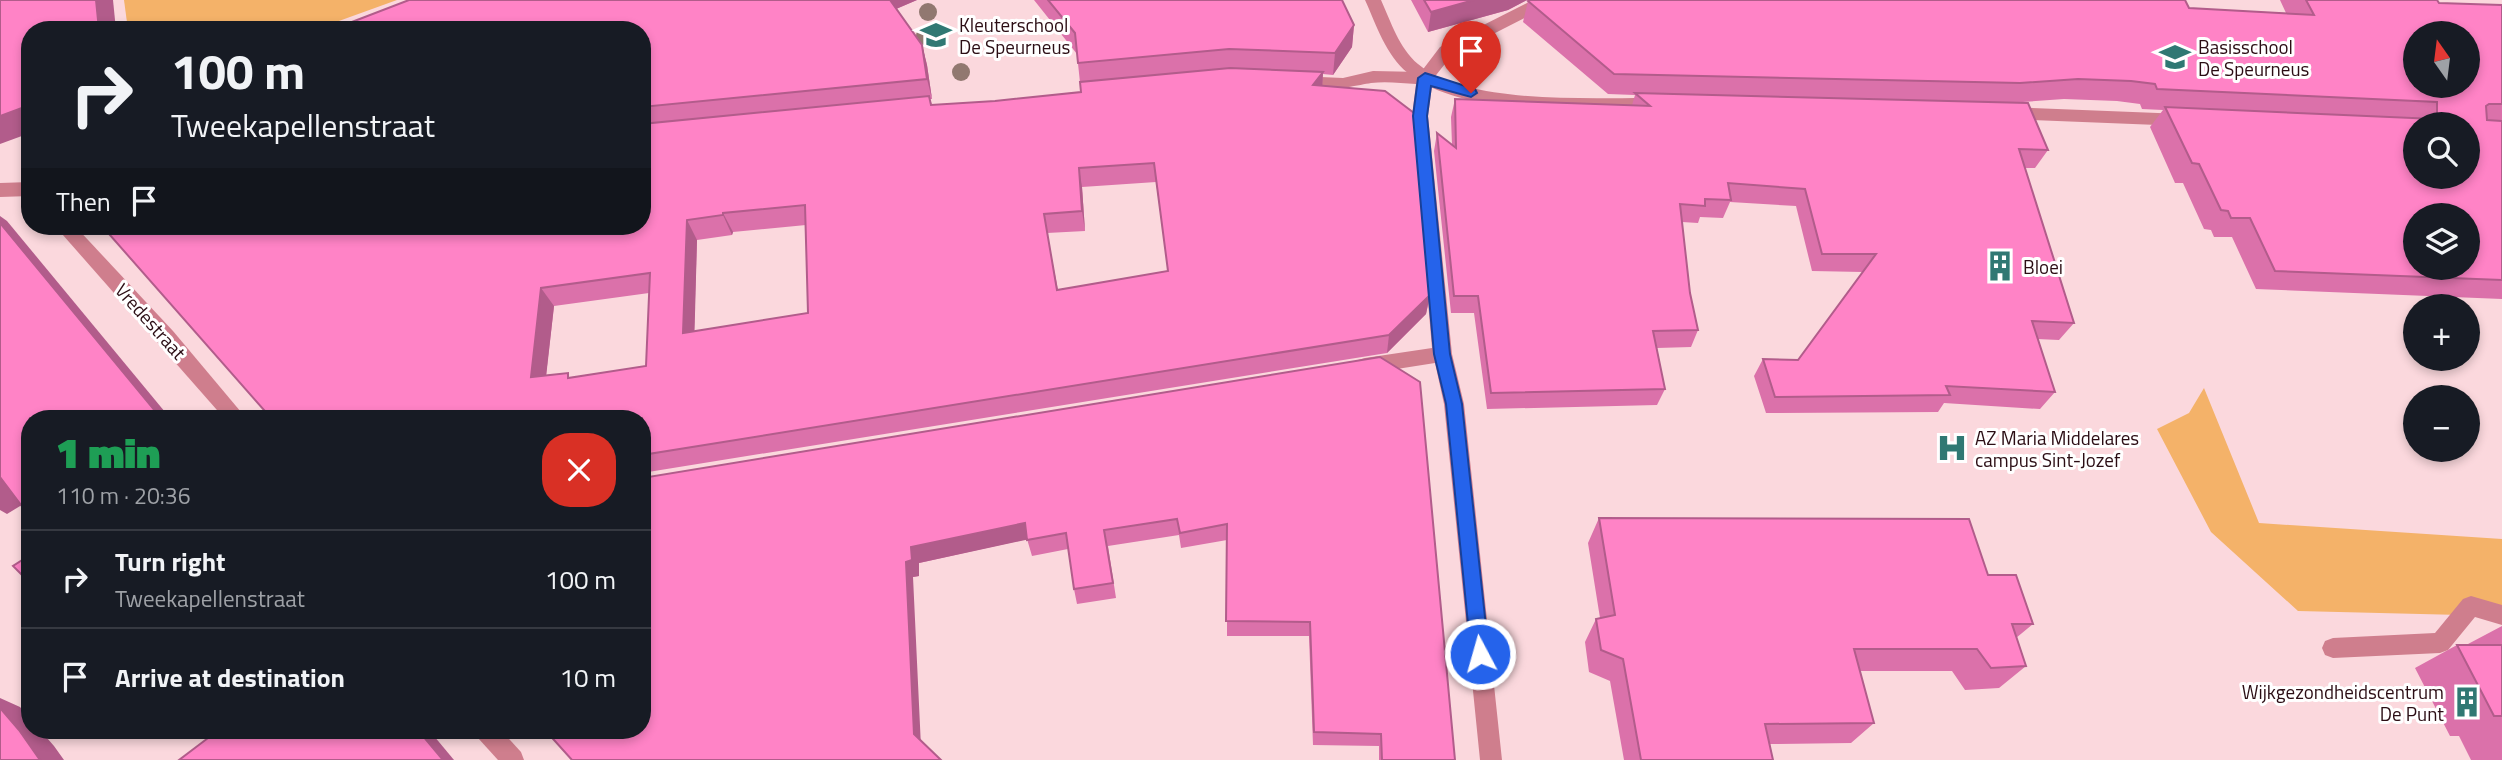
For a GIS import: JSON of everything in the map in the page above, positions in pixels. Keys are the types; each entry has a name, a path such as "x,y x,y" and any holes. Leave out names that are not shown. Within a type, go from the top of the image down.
{"street":[{"path":"1373,0 1399,53 1425,78 1451,89 1509,100 1674,104"},
{"path":"1491,760 1454,404 1442,354 1420,116 1425,78 1446,51 1546,0"},
{"path":"1280,81 1343,84 1373,77 1425,78"},
{"path":"1991,112 2205,121"},
{"path":"0,190 21,189"},
{"name":"Vredestraat","path":"72,235 166,336 229,410"},
{"path":"1341,370 1442,354"},
{"path":"2333,648 2440,643 2471,606 2502,615"},
{"path":"494,739 513,760"}],"shaded area":[{"path":"124,0 397,0 339,21 127,21"},
{"path":"2204,388 2259,523 2502,539 2502,616 2298,611 2211,532 2157,429 2189,413"}],"building":[{"path":"0,0 96,0 98,21 21,21 21,108 0,116"},
{"path":"409,0 890,0 922,45 927,79 651,106 651,21 354,21"},
{"path":"1048,0 1342,0 1354,25 1335,53 1229,49 1078,63 1075,33"},
{"path":"1424,0 1474,0 1431,12"},
{"path":"2185,0 2189,8 2314,15 2306,0 2437,0 2439,3 2502,5 2502,104 2486,106 2487,120 2502,121 2502,280 2480,279 2480,203 2403,203 2403,276 2275,271 2250,218 2231,218 2228,211 2221,210 2199,164 2192,163 2165,107 2403,118 2403,189 2480,189 2480,112 2437,112 2437,102 2157,89 2155,84 2078,79 2020,83 1614,74 1528,1"},
{"path":"1230,68 1323,72 1313,85 1385,91 1414,113 1430,295 1389,335 651,454 651,410 264,410 110,235 651,235 651,123 929,96 931,105 1081,92 1080,82","holes":["1154,163 1168,271 1057,290 1044,214 1082,211 1079,168","805,205 808,313 683,333 687,220 723,213","650,273 646,366 568,378 568,373 531,377 541,288"]},
{"path":"1635,93 2028,103 2048,150 2019,149 2074,323 2032,321 2055,392 1946,386 1950,395 1775,397 1763,359 1798,360 1876,254 1822,254 1805,189 1728,183 1731,200 1705,199 1705,206 1680,204 1690,293 1698,330 1653,331 1665,389 1491,393 1478,296 1454,296 1437,133 1456,148 1455,99 1650,106"},
{"path":"0,223 154,410 21,410 21,505 0,477"},
{"path":"1380,357 1420,382 1455,760 1382,760 1381,734 1314,732 1310,622 1226,621 1227,524 1180,533 1177,519 1104,530 1113,583 1074,589 1066,533 1027,540 1025,523 911,547 912,560 906,562 914,734 941,760 572,760 553,739 651,739 651,477"},
{"path":"1599,518 1969,519 1988,575 2016,575 2033,624 2012,624 2026,666 1991,668 1977,649 1854,649 1874,723 1765,724 1773,760 1641,760 1623,659 1601,650 1596,619 1615,615"},
{"path":"21,561 21,574 13,566"},
{"path":"2457,645 2502,645 2502,716 2494,716"},
{"path":"0,708 21,733 21,739 25,739 40,760 0,760"},
{"path":"207,739 426,739 443,760 179,760"}],"place":[{"name":"Kleuterschool De Speurneus","path":"936,35"},
{"name":"Basisschool De Speurneus","path":"2175,57"},
{"name":"Bloei","path":"2000,266"},
{"name":"AZ Maria Middelares campus Sint-Jozef","path":"1952,448"},
{"name":"Wijkgezondheidscentrum De Punt","path":"2467,702"}],"route":[{"path":"1471,93 1451,89 1425,78 1420,116 1442,354 1454,404 1480,654"}]}
